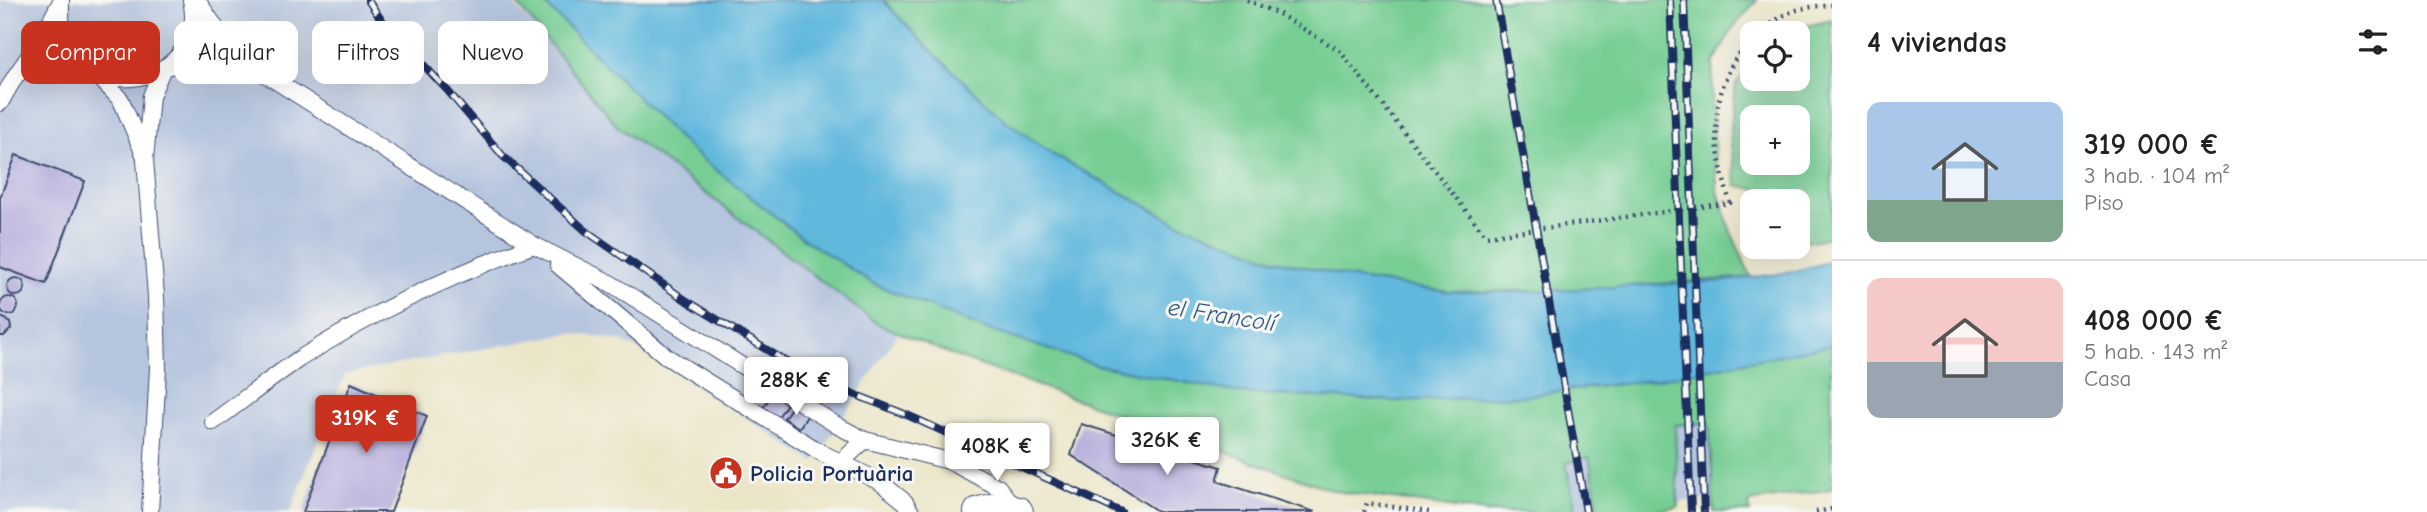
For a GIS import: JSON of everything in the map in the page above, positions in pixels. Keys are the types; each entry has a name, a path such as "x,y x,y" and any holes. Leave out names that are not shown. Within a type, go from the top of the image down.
{"street":[{"path":"979,512 995,508 1018,512"}],"lane":[{"path":"60,21 61,0"},
{"path":"0,103 42,37 61,0"},
{"path":"150,512 158,368 156,296 145,160 151,96 163,68 180,53 190,32 193,9 191,0"},
{"path":"197,0 211,21"},
{"path":"160,69 174,65"},
{"path":"16,75 21,72"},
{"path":"106,84 121,100 145,160"},
{"path":"281,84 534,245 610,283 838,426 865,440 949,461 998,487 1018,512"},
{"path":"213,422 300,359 370,319 484,263 534,245"},
{"path":"534,245 667,357 820,453 880,482 893,491 911,512"},
{"path":"841,462 865,440"}],"path":[{"path":"1247,0 1279,14 1340,51 1486,236 1730,203 1714,124 1733,61 1740,54"},
{"path":"1773,21 1800,8 1832,5"},
{"path":"1364,512 1367,503 1429,512"},
{"path":"1816,512 1832,509"}],"shaded area":[{"path":"0,0 510,0 529,21 438,21 438,84 548,84 548,42 582,80 903,325 814,462 644,352 621,341 571,333 345,374 290,512 0,512"},
{"path":"1710,423 1713,499 1678,502 1675,425"},
{"path":"1590,457 1599,512 1576,512 1566,462"}],"green space":[{"path":"514,0 541,0 691,150 804,239 874,284 983,328 1097,365 1240,393 1394,401 1520,396 1652,380 1831,345 1832,489 1749,502 1750,512 1714,512 1709,423 1675,425 1678,507 1640,512 1599,512 1589,457 1566,463 1576,512 1486,512 1335,491 957,357 878,324 617,126 548,42 548,21 531,21"},
{"path":"883,0 1757,0 1733,28 1713,64 1712,103 1717,188 1740,259 1743,259 1751,277 1578,290 1448,292 1363,280 1275,260 1175,222 1055,156 1005,121 927,47"},
{"path":"1832,20 1832,237 1810,241 1810,189 1755,189 1736,185 1730,134 1736,84 1740,79 1740,91 1810,91 1810,25"}],"water":[{"name":"el Francolí","path":"541,0 883,0 927,47 1005,120 1055,156 1175,222 1275,260 1363,280 1448,292 1519,292 1725,281 1791,272 1832,261 1832,345 1652,380 1520,396 1394,401 1240,393 1096,365 983,328 874,284 804,239 691,150"}],"building":[{"path":"16,155 85,181 46,284 0,267 0,198"},
{"path":"12,278 20,278 25,287 23,294 12,296 7,291 7,283"},
{"path":"5,297 13,297 18,306 16,313 5,315 0,310 0,302"},
{"path":"0,317 10,323 11,329 4,336 0,336"},
{"path":"351,383 427,416 391,512 303,512"},
{"path":"772,394 787,404 778,417 763,408"},
{"path":"793,405 808,415 799,428 784,418"},
{"path":"1081,424 1221,467 1217,481 1315,512 1159,512 1071,455"}],"railway":[{"path":"368,0 380,18 447,90 503,156 586,231 687,301 813,378 907,415 1121,512"},
{"path":"1496,0 1586,512"},
{"path":"1670,0 1691,512"},
{"path":"1684,0 1704,512"}],"place":[{"name":"Policia Portuària","path":"726,473"}]}
